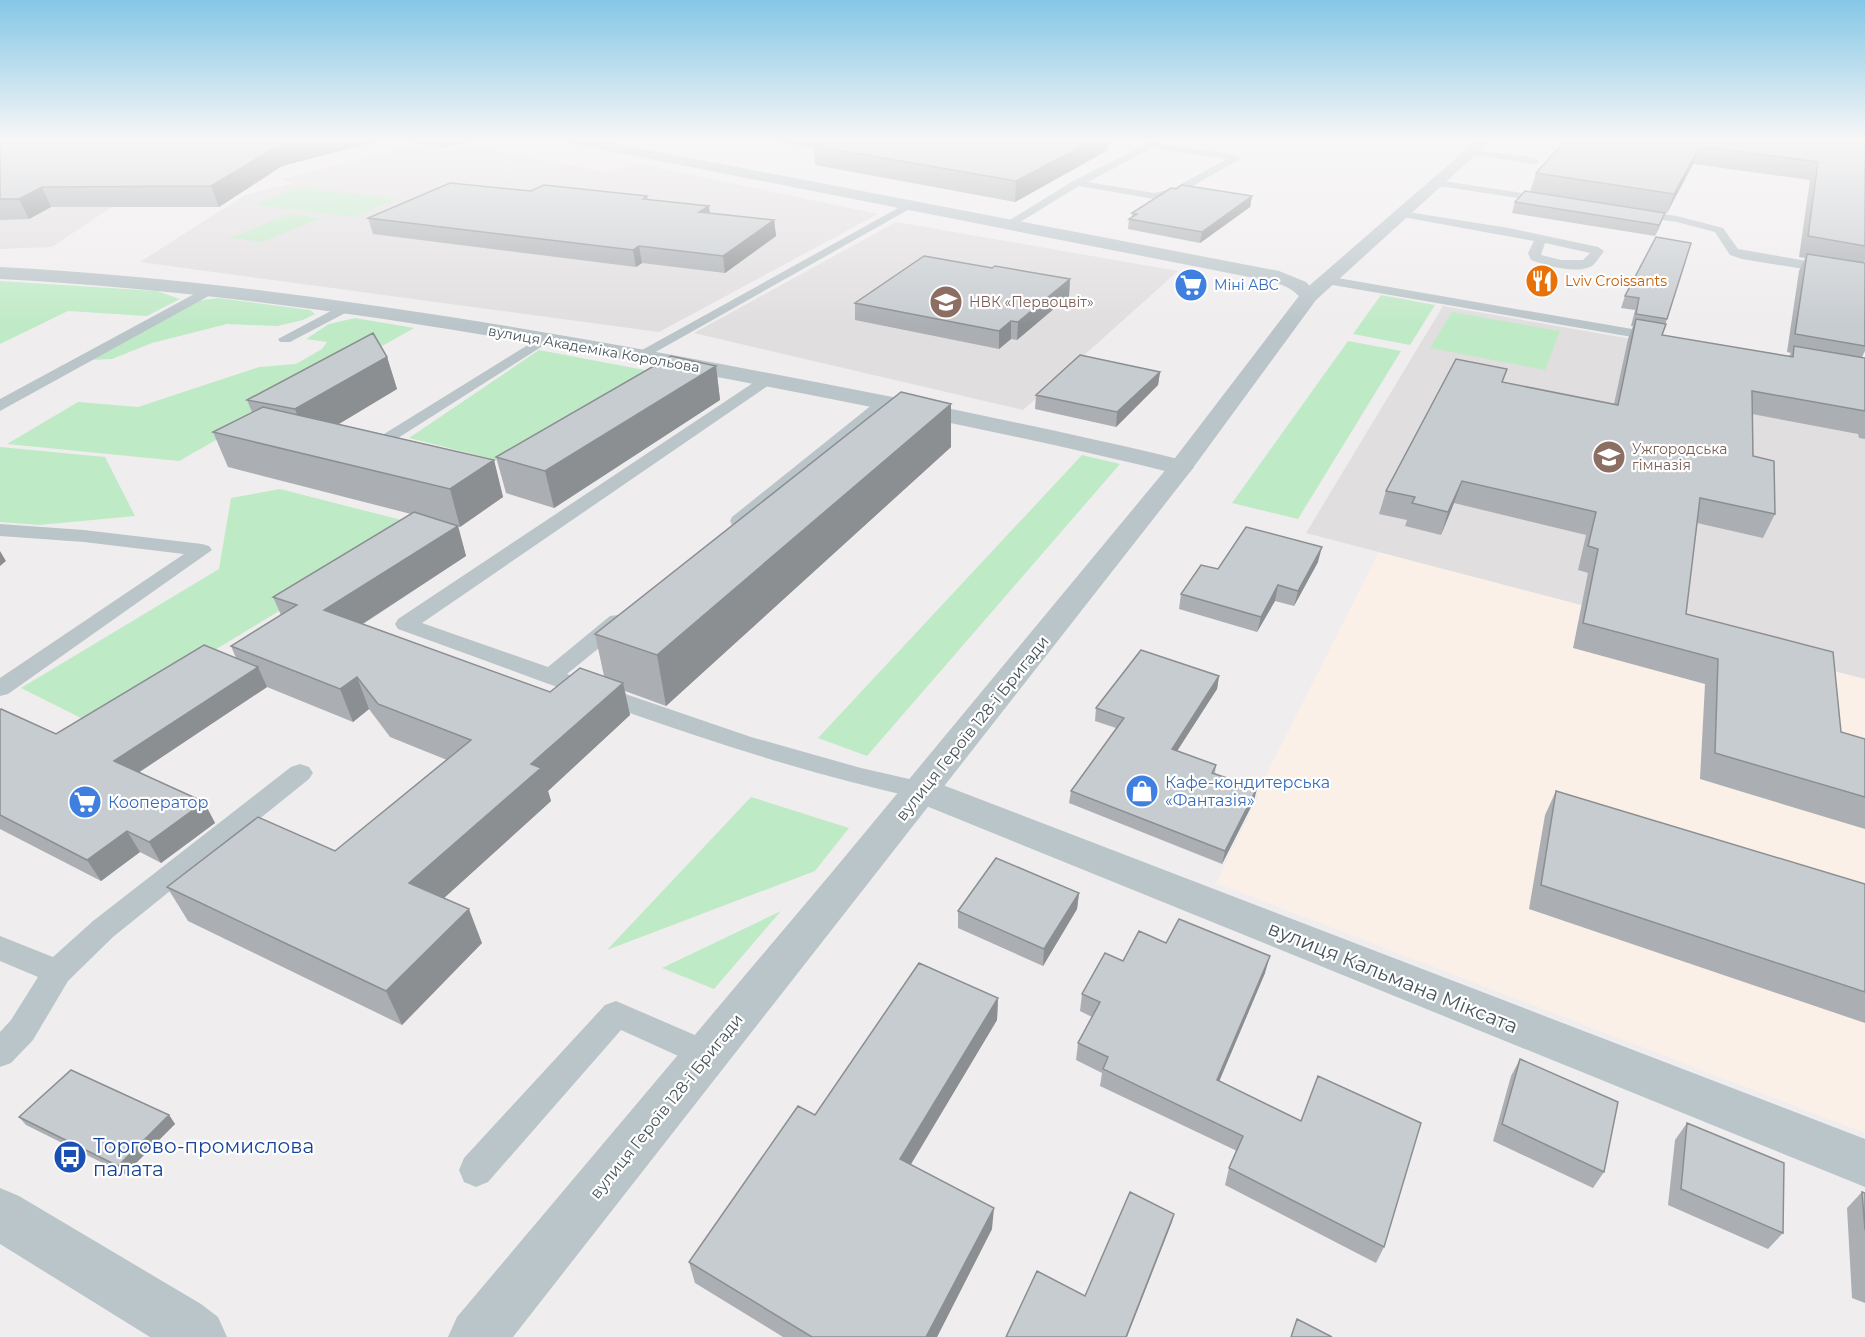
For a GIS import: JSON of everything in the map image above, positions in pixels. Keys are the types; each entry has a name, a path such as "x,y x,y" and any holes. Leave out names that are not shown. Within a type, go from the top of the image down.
{"street":[{"path":"890,201 1322,284"},
{"name":"вулиця Героїв 128-ї Бригади","path":"477,1337 922,790 1181,467 1322,284 1415,201"},
{"name":"вулиця Академіка Корольова","path":"0,273 109,279 211,289 544,339 640,355 884,403 1181,467"},
{"path":"1279,277 1299,286 1322,284"},
{"name":"вулиця Кальмана Міксата","path":"922,790 1865,1163"},
{"path":"0,1214 181,1324 198,1337"}],"lane":[{"path":"1008,225 1047,201"},
{"path":"1558,201 1562,202"},
{"path":"640,355 909,205"},
{"path":"1619,210 1677,219 1719,230 1734,252 1746,256 1865,275"},
{"path":"1401,214 1541,239"},
{"path":"1322,284 1671,340"},
{"path":"0,406 211,289"},
{"path":"285,339 344,308"},
{"path":"392,434 544,339"},
{"path":"767,380 406,624 742,743 861,777 922,790"},
{"path":"724,534 884,403"},
{"path":"0,530 84,536 202,550 0,689"},
{"path":"551,676 633,609"},
{"path":"0,1053 22,1030 57,972 103,929 300,773"},
{"path":"0,948 57,972"},
{"path":"476,1170 616,1014 707,1055"}],"shaded area":[{"path":"0,201 120,201 52,247 0,249"},
{"path":"235,201 818,201 878,214 659,332 140,262"},
{"name":"НВК «Первоцвіт»","path":"896,222 1178,271 1023,410 694,333"},
{"name":"Ужгородська гімназія","path":"1443,306 1865,380 1865,679 1306,533"},
{"path":"1379,552 1865,679 1865,1133 1216,883 1258,797 1258,791"}],"green space":[{"path":"262,201 391,201 353,217 253,205"},
{"path":"289,214 321,218 263,242 230,238"},
{"path":"0,281 157,291 180,299 147,316 68,311 0,344"},
{"path":"1381,295 1435,305 1410,345 1353,334"},
{"path":"218,298 310,310 315,314 303,320 277,326 227,324 152,343 112,359 88,360 196,301"},
{"path":"1452,312 1560,331 1545,370 1430,348"},
{"path":"355,318 414,328 179,461 7,444 78,402 138,407 259,367 296,364 322,349 327,342 306,339 329,324"},
{"path":"1348,341 1401,351 1298,519 1232,503"},
{"path":"539,350 671,375 520,466 409,438"},
{"path":"0,447 105,457 135,516 39,525 0,522"},
{"path":"1082,455 1120,464 867,756 818,738"},
{"path":"280,489 421,525 93,724 21,688 219,569 231,498"},
{"path":"751,797 849,828 815,871 607,950"},
{"path":"781,911 714,989 662,968"}],"building":[{"path":"407,201 666,201 709,206 699,212 774,220 723,256 639,246 633,250 368,218"},
{"path":"1150,201 1245,201 1202,232 1129,219 1137,214 1132,213"},
{"path":"1591,201 1665,213 1659,225 1515,202"},
{"path":"1813,201 1865,201 1865,246 1808,236"},
{"path":"1656,237 1691,243 1667,319 1636,314 1639,298 1625,296"},
{"path":"1807,254 1865,263 1865,346 1795,334"},
{"path":"924,256 1070,279 1018,322 1011,321 999,331 855,303"},
{"path":"1636,319 1666,324 1662,335 1793,357 1794,346 1865,358 1865,411 1752,391 1753,456 1774,461 1775,514 1700,498 1686,614 1833,652 1841,732 1865,739 1865,797 1715,753 1718,659 1583,623 1598,549 1588,546 1596,512 1462,481 1448,512 1412,503 1415,497 1386,491 1456,359 1507,369 1502,382 1618,405"},
{"path":"373,333 387,357 295,409 247,400"},
{"path":"1080,355 1160,372 1117,412 1036,395"},
{"path":"671,356 716,366 545,471 496,457"},
{"path":"901,392 951,404 657,655 595,634"},
{"path":"263,407 494,460 450,489 213,432"},
{"path":"414,512 458,526 324,610 550,692 580,668 623,683 531,764 541,768 409,883 469,909 386,991 167,887 258,817 335,851 471,740 378,704 357,677 340,689 231,646 297,605 273,597"},
{"path":"1246,527 1322,547 1298,591 1278,585 1261,617 1181,594 1201,565 1218,569"},
{"path":"204,645 258,667 114,761 204,802 149,842 127,831 87,860 0,815 1,709 56,734"},
{"path":"1141,650 1219,676 1172,749 1216,765 1212,773 1257,788 1225,851 1071,791 1124,718 1096,708"},
{"path":"1556,791 1865,884 1865,992 1541,885"},
{"path":"996,858 1079,893 1044,949 958,911"},
{"path":"1179,919 1270,956 1217,1080 1301,1121 1318,1076 1421,1123 1384,1247 1229,1168 1243,1136 1103,1069 1108,1057 1078,1043 1100,1002 1082,994 1105,953 1123,961 1139,931 1166,943"},
{"path":"919,963 998,998 900,1159 994,1208 926,1337 812,1337 689,1262 798,1106 815,1115"},
{"path":"1520,1059 1618,1102 1604,1172 1502,1124"},
{"path":"71,1070 169,1115 118,1166 19,1117"},
{"path":"1687,1123 1784,1163 1783,1233 1681,1189"},
{"path":"1130,1192 1174,1214 1126,1337 1006,1337 1037,1271 1085,1296"},
{"path":"1862,1192 1865,1193 1865,1230"},
{"path":"1297,1319 1332,1337 1291,1337"}],"place":[{"name":"Lviv Croissants","path":"1542,281"},
{"name":"Міні ABC","path":"1191,285"},
{"name":"НВК «Первоцвіт»","path":"946,302"},
{"name":"Ужгородська гімназія","path":"1609,457"},
{"name":"Кафе-кондитерська «Фантазія»","path":"1142,791"},
{"name":"Кооператор","path":"85,802"},
{"name":"Торгово-промислова палата","path":"70,1157"}]}
